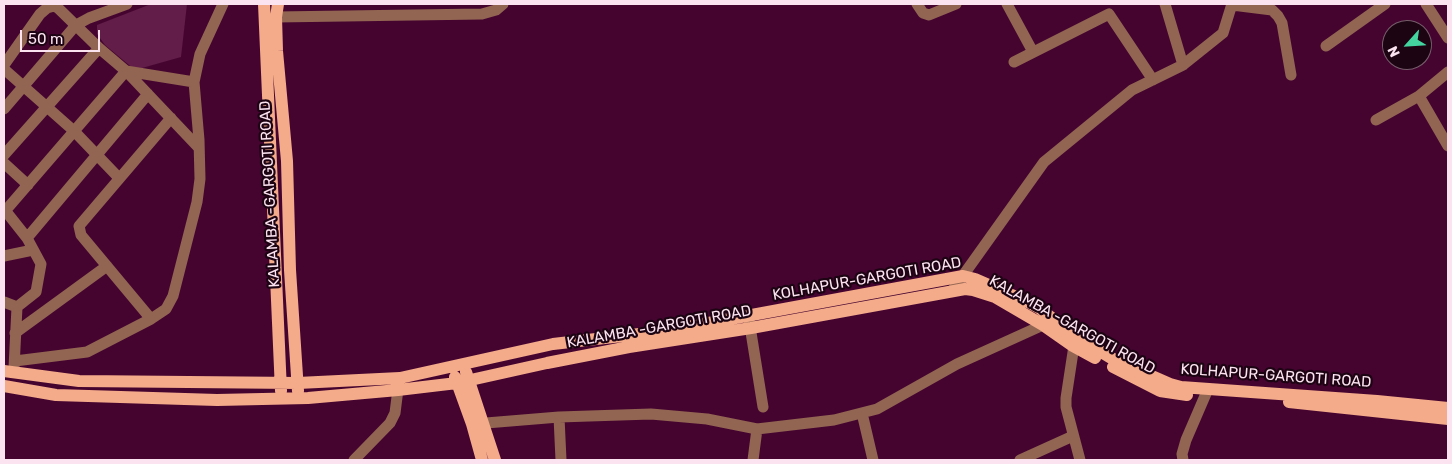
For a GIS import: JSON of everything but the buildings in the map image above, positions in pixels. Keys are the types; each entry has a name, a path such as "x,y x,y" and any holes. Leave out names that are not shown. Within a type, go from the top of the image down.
{"main road":[{"path":"264,4 281,398"},
{"name":"KALAMBA -GARGOTI ROAD","path":"278,4 276,17 287,160 290,270 298,398"},
{"name":"KOLHAPUR-GARGOTI ROAD","path":"298,383 399,384 457,364 553,344 666,331 963,276 975,278 1039,308 1074,341 1170,384 1181,387 1206,393 1377,401 1448,408"},
{"name":"KALAMBA -GARGOTI ROAD","path":"4,386 56,395 208,400 298,398 399,384 463,382 629,347 973,290 986,294 1074,341"},
{"path":"457,364 478,424 496,460"},
{"path":"11,368 78,381 298,383"},
{"path":"1206,393 1448,419"},
{"path":"478,424 482,460"}],"street":[{"path":"4,109 76,25 89,18 127,4"},
{"path":"17,306 16,333 11,368 87,352 151,320 166,308 173,296 197,202 200,179 194,82 200,54 223,4"},
{"path":"276,17 482,14 496,10 503,4"},
{"path":"917,4 923,13 929,15 956,4"},
{"path":"1007,4 1033,52"},
{"path":"1165,4 1182,65"},
{"path":"1326,46 1385,4"},
{"path":"1426,4 1448,38"},
{"path":"119,178 74,131 46,108 4,67 40,14 53,5 126,71 199,148"},
{"path":"952,292 1044,162 1132,90 1182,65 1223,33 1232,5 1272,10 1278,16 1282,23 1291,75"},
{"path":"1014,62 1109,14 1153,80"},
{"path":"4,156 99,48"},
{"path":"126,71 194,82"},
{"path":"17,306 36,292 41,264 27,238 5,210 126,71"},
{"path":"1376,120 1419,96 1448,72"},
{"path":"27,238 148,94"},
{"path":"1419,96 1448,146"},
{"path":"151,320 81,235 79,226 170,118"},
{"path":"4,163 28,185"},
{"path":"4,256 33,250"},
{"path":"16,333 106,266"},
{"path":"4,302 17,306"},
{"path":"748,315 763,407"},
{"path":"478,424 559,417 651,414 707,419 757,429 834,420 877,409 957,364 1043,325"},
{"path":"1074,341 1066,407 1080,460"},
{"path":"354,460 390,423 395,413 399,384"},
{"path":"1183,460 1182,454 1186,440 1206,393"},
{"path":"862,413 873,460"},
{"path":"559,417 561,460"},
{"path":"753,460 757,429"},
{"path":"1020,460 1073,436"}],"shaded area":[{"path":"151,4 187,4 181,57 135,70 105,45 97,34 97,25"}]}
